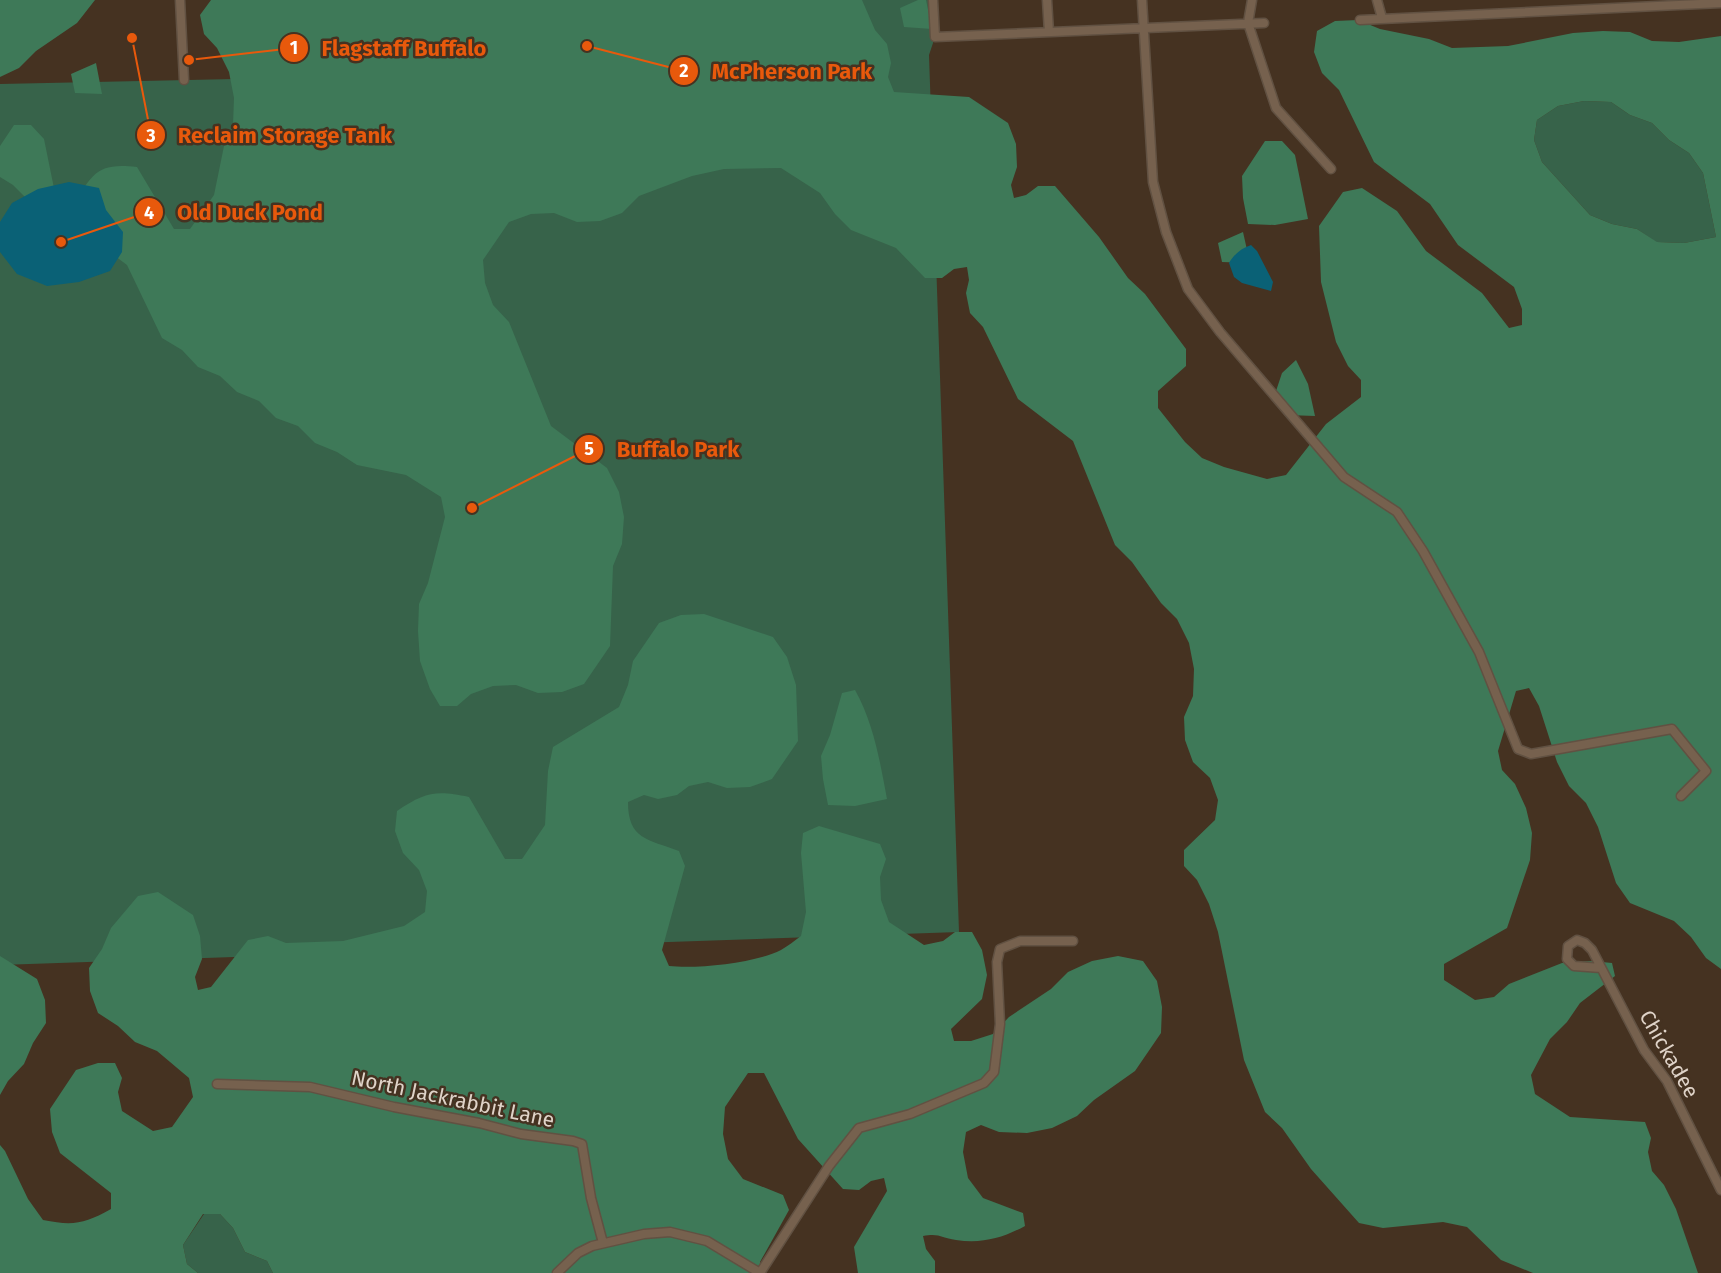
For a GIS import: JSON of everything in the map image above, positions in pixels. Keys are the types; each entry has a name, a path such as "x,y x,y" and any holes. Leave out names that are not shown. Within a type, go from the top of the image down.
{"street":[{"path":"180,0 184,80"},
{"path":"933,0 935,37 1264,23"},
{"path":"1047,0 1049,32"},
{"path":"1142,0 1154,182 1166,232 1188,289 1220,332 1344,477 1397,512 1423,550 1479,652 1518,748 1531,754 1672,729 1706,771 1681,796"},
{"path":"1252,0 1248,23 1276,108 1331,169"},
{"path":"1377,0 1382,18"},
{"path":"1360,20 1721,3"},
{"path":"556,1273 578,1253 603,1243 644,1234 670,1232 707,1241 760,1273 829,1166 859,1128 910,1114 984,1083 994,1072 1000,1024 996,962 1000,949 1020,941 1073,941"},
{"name":"Chickadee","path":"1601,968 1644,1050 1667,1081 1721,1190"},
{"name":"North Jackrabbit Lane","path":"216,1084 310,1087 521,1134 582,1144 591,1198 603,1243"}],"green space":[{"path":"0,0 95,0 77,23 36,51 19,68 0,77"},
{"path":"211,0 862,0 875,30 887,44 891,63 888,77 894,92 969,97 1008,123 1016,144 1017,167 1011,185 1014,198 1026,195 1038,186 1055,186 1099,237 1128,278 1145,294 1186,349 1186,366 1158,391 1158,408 1185,442 1202,458 1224,467 1267,479 1286,475 1326,424 1361,397 1361,380 1348,366 1336,342 1321,282 1319,226 1343,192 1362,188 1397,211 1426,251 1482,293 1509,328 1522,325 1522,309 1514,287 1458,245 1430,204 1374,162 1339,90 1322,73 1314,52 1317,31 1335,21 1358,20 1380,29 1429,39 1452,48 1508,46 1573,33 1603,31 1630,32 1652,41 1679,42 1721,36 1721,969 1706,958 1691,937 1674,921 1630,903 1616,883 1598,827 1586,803 1569,786 1557,762 1539,706 1529,688 1516,691 1498,751 1502,770 1515,784 1526,808 1532,833 1530,860 1507,928 1444,964 1444,980 1475,1000 1494,997 1509,984 1562,963 1592,961 1612,963 1615,976 1580,1003 1567,1022 1550,1039 1531,1075 1535,1094 1570,1117 1645,1122 1651,1138 1648,1152 1652,1171 1664,1185 1676,1209 1698,1273 1533,1273 1501,1260 1467,1227 1443,1222 1383,1228 1359,1223 1311,1169 1282,1128 1265,1112 1244,1060 1218,932 1209,904 1197,880 1184,866 1184,850 1215,820 1218,800 1210,778 1193,762 1185,740 1184,717 1193,696 1194,669 1189,643 1177,619 1161,603 1132,562 1115,545 1073,441 1018,399 983,327 970,313 966,293 969,280 967,267 954,269 942,278 925,278 896,248 851,230 835,214 820,193 781,168 724,169 692,176 639,196 622,213 600,221 577,222 554,213 531,214 509,222 483,260 485,283 493,305 509,322 551,426 607,468 619,492 624,517 622,544 613,566 610,646 584,684 562,692 538,693 516,685 493,686 471,694 457,706 440,706 430,689 420,661 418,631 419,604 428,583 445,517 441,497 406,475 357,465 337,452 315,443 298,426 276,418 259,401 237,392 220,376 198,367 182,350 162,338 127,265 75,226 71,207 90,179 103,169 123,166 137,167 174,229 190,229 214,195 224,146 233,125 234,98 229,72 217,48 204,34 200,15","holes":["1584,101 1611,102 1630,115 1652,123 1669,140 1689,153 1703,173 1716,237 1684,243 1657,242 1637,229 1612,224 1590,215 1542,162 1534,140 1537,120 1558,106"]},
{"path":"255,0 930,0 935,37 929,55 959,932 0,965 0,84 235,79"},
{"path":"918,0 926,0 932,29 904,27 900,8"},
{"path":"96,63 102,94 75,93 71,74"},
{"path":"1584,101 1611,102 1630,115 1652,123 1669,140 1689,153 1703,173 1716,237 1684,243 1656,242 1637,229 1612,224 1590,215 1542,162 1534,140 1537,120 1558,106"},
{"path":"14,125 31,125 44,139 57,203 30,202 13,185 0,177 0,146"},
{"path":"1265,141 1282,141 1295,155 1308,219 1275,225 1248,224 1242,176"},
{"path":"1243,232 1250,263 1222,262 1218,243"},
{"path":"1296,360 1308,384 1315,416 1287,415 1276,391 1282,373"},
{"path":"704,614 773,637 787,657 796,685 798,741 772,779 750,787 727,788 708,782 689,786 677,795 658,799 644,795 628,802 629,815 636,831 649,840 679,851 685,866 662,950 669,966 710,966 742,962 770,955 801,936 806,912 801,853 803,833 819,826 880,844 886,859 880,877 881,900 889,922 924,945 943,941 955,932 972,932 982,950 987,975 982,999 951,1029 954,1041 971,1041 993,1034 1009,1017 1051,989 1068,972 1092,961 1118,956 1143,961 1157,981 1162,1007 1161,1033 1135,1071 1094,1100 1077,1116 1052,1128 1027,1133 999,1132 981,1125 966,1132 963,1152 968,1178 983,1198 1023,1213 1025,1226 1000,1237 983,1240 966,1241 937,1235 923,1236 926,1249 935,1261 935,1273 858,1273 854,1247 887,1191 884,1178 871,1181 859,1190 843,1189 798,1139 764,1073 748,1073 725,1107 723,1134 728,1159 743,1179 783,1195 789,1210 760,1262 762,1273 273,1273 267,1261 245,1252 233,1228 220,1214 203,1214 183,1245 187,1264 198,1273 0,1273 0,1145 28,1199 43,1220 62,1223 86,1221 111,1209 111,1193 60,1153 52,1132 50,1109 76,1070 98,1063 115,1063 122,1078 118,1092 122,1111 153,1131 172,1127 193,1097 189,1078 157,1051 135,1042 118,1026 98,1013 90,991 89,968 102,949 111,928 138,896 158,892 193,915 200,936 202,959 195,977 198,990 211,987 248,940 268,936 286,943 343,941 404,926 425,912 427,891 419,870 403,853 395,831 397,811 431,794 469,797 505,859 522,859 545,825 548,771 553,747 619,707 628,685 633,661 659,623 681,615"},
{"path":"855,690 872,730 887,799 855,806 828,805 821,756 830,735 842,693"},
{"path":"0,956 37,979 45,1000 46,1023 33,1043 24,1064 8,1081 0,1095"},
{"path":"204,1214 220,1214 233,1228 245,1252 267,1261 273,1273 198,1273 187,1264 183,1245"}],"water":[{"path":"69,182 99,188 106,210 123,232 122,252 110,271 79,282 47,286 17,274 0,252 0,222 12,203 38,189"},
{"path":"1251,245 1257,251 1273,282 1271,291 1242,283 1234,277 1229,263 1238,252"}],"place":[{"name":"Reclaim Storage Tank","path":"132,38"},
{"name":"McPherson Park","path":"587,46"},
{"name":"Flagstaff Buffalo","path":"189,60"},
{"name":"Old Duck Pond","path":"61,242"},
{"name":"Buffalo Park","path":"472,508"}]}
